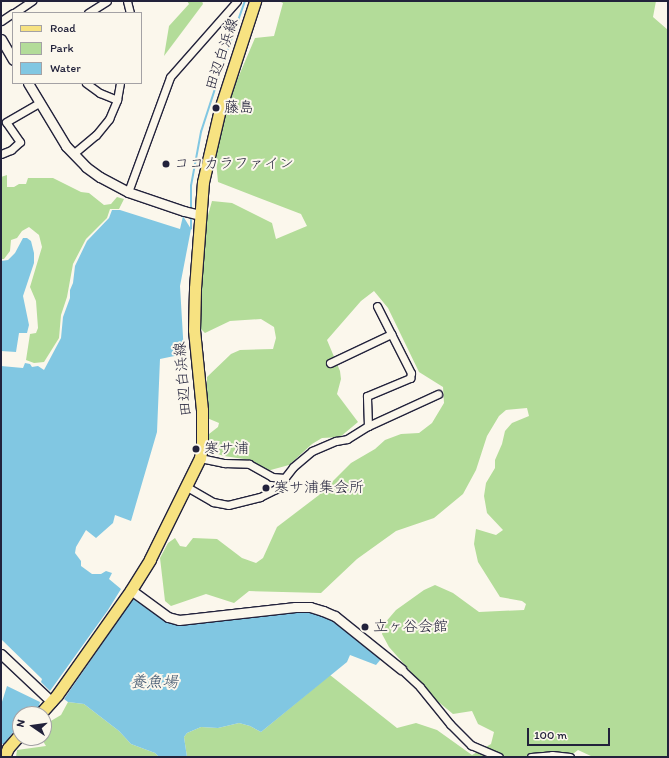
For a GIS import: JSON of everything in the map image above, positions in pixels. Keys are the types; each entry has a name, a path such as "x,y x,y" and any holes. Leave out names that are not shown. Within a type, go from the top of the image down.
{"main road":[{"name":"田辺白浜線","path":"48,706 130,590 150,559 187,487 200,458 202,447 202,416 194,330 197,214 209,148 255,1"},
{"path":"4,757 12,743"}],"street":[{"path":"15,12 32,1"},
{"path":"90,12 107,1"},
{"path":"127,1 130,12"},
{"path":"128,192 170,76 237,1"},
{"path":"1,21 12,14"},
{"path":"1,40 12,58"},
{"path":"29,84 66,146 86,167 100,177 128,192 197,214"},
{"path":"87,84 100,94 116,100"},
{"path":"73,154 96,135 109,119 120,84"},
{"path":"1,154 11,150 20,142 6,122 40,102"},
{"path":"368,426 367,396 410,378 411,373 377,306"},
{"path":"330,363 391,334"},
{"path":"187,487 213,502 228,505 260,498 276,489 293,467 312,451 336,441 347,439 368,426 438,394"},
{"path":"200,458 224,463 249,464 272,477 285,478"},
{"path":"130,590 168,617 179,620 310,607 335,616 401,669 420,687 450,724 471,745 499,757"},
{"path":"1,654 52,702"},
{"path":"530,757 552,755 570,757"}],"green space":[{"path":"187,1 202,1 203,4 164,56 169,26 189,4"},
{"path":"279,1 656,1 653,17 668,30 668,757 593,757 578,750 569,757 187,757 184,737 187,733 201,727 218,728 239,723 250,726 261,732 330,675 397,728 416,723 437,730 472,755 491,744 494,732 478,724 472,711 453,714 435,699 389,647 382,634 384,624 396,610 424,590 435,585 453,593 479,612 524,610 526,604 522,601 500,597 478,562 474,544 476,529 496,535 503,530 487,513 484,496 486,483 495,468 495,460 502,444 505,431 512,423 529,416 527,408 506,410 499,416 487,436 476,470 463,494 434,518 396,531 357,559 321,593 249,591 234,603 206,594 171,606 165,601 160,558 168,543 175,538 180,546 186,547 193,538 217,539 242,558 256,563 263,558 277,527 319,495 351,463 375,449 385,440 401,434 419,433 432,423 444,403 443,387 419,372 388,308 374,291 361,301 327,340 340,371 341,379 337,394 358,422 340,437 322,438 312,444 289,465 267,471 251,460 224,456 205,450 209,434 218,427 219,423 207,418 207,377 231,354 240,350 273,349 276,338 274,327 261,319 230,321 205,333 199,327 201,240 212,201 232,203 272,223 276,239 307,226 301,214 218,182 215,150 226,106 255,38 274,36 283,3"},
{"path":"7,175 7,187 26,184 28,178 53,178 81,192 89,193 104,205 111,204 117,197 124,199 119,209 110,209 107,218 86,239 73,264 67,297 61,315 59,338 44,362 34,363 26,360 30,334 36,333 38,328 36,301 30,287 42,247 39,235 29,227 22,231 17,238 11,240 10,251 4,259 1,259 1,177"},
{"path":"68,702 84,704 119,731 131,744 155,753 159,757 16,757 17,750 52,746 52,720 61,715"}],"water":[{"path":"112,210 120,210 180,229 183,216 191,229 180,286 184,354 160,359 157,432 131,521 115,515 113,523 96,538 86,530 76,547 75,553 81,561 81,566 92,574 101,574 106,571 112,573 109,579 121,589 108,610 50,691 41,682 42,679 1,639 1,366 23,368 25,363 30,364 32,367 38,366 44,370 61,338 63,317 70,298 70,290 73,283 75,266 87,241 109,218"},
{"path":"23,238 27,238 31,241 34,253 34,263 23,296 29,325 27,333 19,333 16,352 1,351 1,261 8,260 15,253"},
{"name":"養魚場","path":"133,599 167,622 178,624 311,611 332,619 381,659 376,665 350,655 347,662 261,732 250,726 239,723 218,728 201,727 187,733 184,737 187,757 159,757 155,753 131,744 119,731 84,704 68,702 64,699"},
{"path":"7,686 40,702 39,706 12,706 12,734 4,744 1,744 1,705"}],"waterway":[{"path":"191,209 191,186 201,132 245,1"},
{"path":"191,217 191,229"}],"place":[{"name":"藤島","path":"216,108"},
{"name":"ココカラファイン","path":"166,164"},
{"name":"寒サ浦","path":"196,449"},
{"name":"寒サ浦集会所","path":"266,488"},
{"name":"立ヶ谷会館","path":"365,627"}]}
